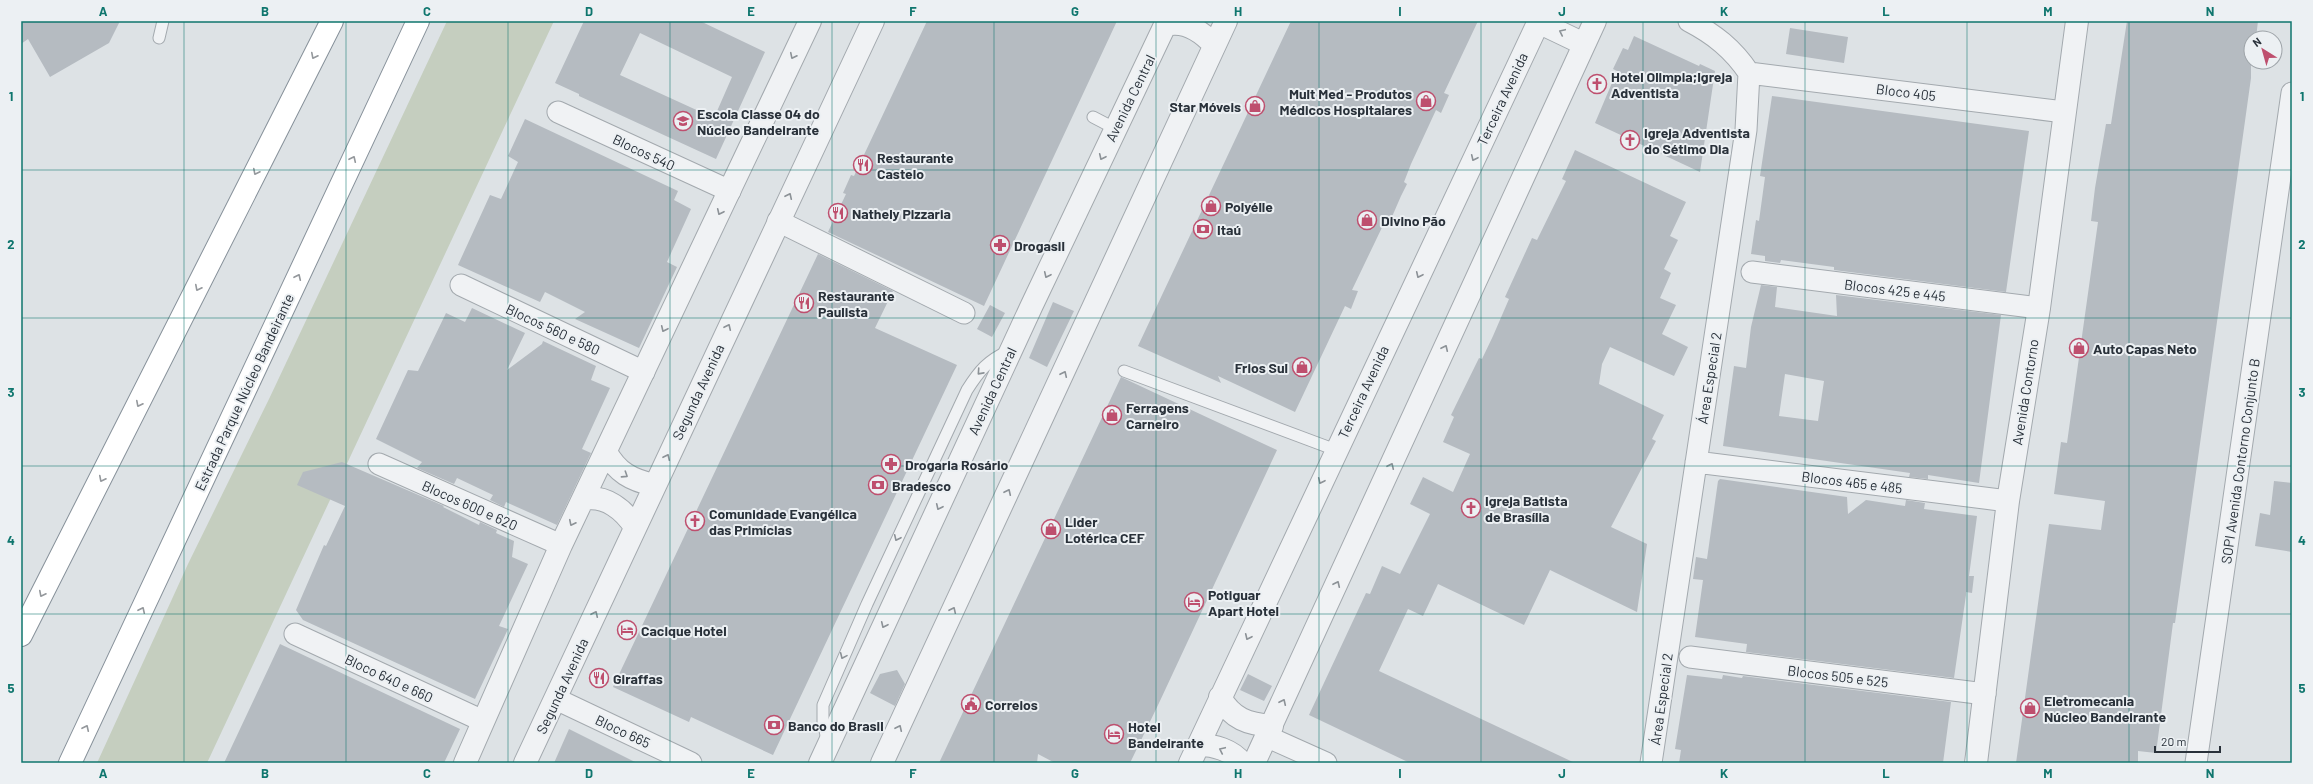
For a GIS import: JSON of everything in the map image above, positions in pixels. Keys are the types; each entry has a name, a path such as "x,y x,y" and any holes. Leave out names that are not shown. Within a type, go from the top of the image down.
{"highway":[{"path":"21,635 332,21"},
{"name":"Estrada Parque Núcleo Bandeirante","path":"70,763 418,21"}],"street":[{"path":"465,763 561,546 810,21"},
{"name":"Segunda Avenida","path":"526,763 654,485 872,21"},
{"path":"882,763 1226,21"},
{"path":"1254,763 1270,732 1595,21"},
{"path":"1689,21 1708,31 1727,45 1749,73"},
{"name":"Avenida Contorno","path":"1976,763 2008,501 2039,308 2077,21"},
{"path":"1166,23 1175,22 1199,31 1214,45"},
{"path":"1538,22 1584,44"},
{"name":"Terceira Avenida","path":"1194,754 1538,22"},
{"name":"Avenida Central","path":"824,754 1011,350 1166,23"},
{"name":"Bloco 405","path":"1749,73 2064,112"},
{"name":"Área Especial 2","path":"1651,763 1746,130 1749,73"},
{"name":"SOPI Avenida Contorno Conjunto B","path":"2196,763 2215,640 2292,92"},
{"name":"Blocos 540","path":"558,112 730,191"},
{"path":"778,221 964,314"},
{"name":"Blocos 425 e 445","path":"1752,272 2039,308"},
{"name":"Blocos 560 e 580","path":"461,285 644,372"},
{"path":"606,452 612,464 622,473 639,482 654,485"},
{"name":"Blocos 465 e 485","path":"1696,462 2008,501"},
{"name":"Blocos 600 e 620","path":"379,464 561,546"},
{"path":"584,498 592,497 610,503 622,510 635,527"},
{"name":"Bloco 640 e 660","path":"295,634 483,721"},
{"name":"Blocos 505 e 525","path":"1690,657 1985,694"},
{"path":"1220,697 1226,709 1240,719 1270,732 1326,763"},
{"name":"Bloco 665","path":"556,699 691,763"},
{"path":"1194,754 1212,745 1222,749 1242,763"}],"lane":[{"path":"159,38 164,21"},
{"path":"1093,117 1116,129"},
{"path":"1124,371 1336,450"}],"green space":[{"path":"447,21 554,21 207,763 97,763 188,564 270,397"}],"building":[{"path":"21,21 120,21 109,43 50,77 28,39 21,44"},
{"name":"Escola Classe 04 do Núcleo Bandeirante","path":"584,21 700,21 765,52 716,159 579,96 579,94 555,83","holes":["640,33 732,77 714,118 620,75"]},
{"path":"927,21 1117,21 984,306 828,232 846,194 843,193 851,175 854,176"},
{"path":"1291,21 1478,21 1444,93 1449,95 1441,113 1436,110 1411,164 1404,182 1407,184 1391,219 1387,217 1352,290 1358,291 1351,309 1345,306 1295,412 1218,376 1221,383 1138,346"},
{"path":"2127,21 2258,21 2257,30 2243,30 2243,70 2251,70 2251,78 2175,623 2173,623 2156,753 2138,751 2138,763 2016,763 2049,524 2101,530 2105,501 2054,494 2061,442 2067,443 2098,222 2091,221 2095,188 2106,124 2111,124"},
{"path":"1790,28 1848,37 1844,63 1786,54"},
{"path":"1634,36 1699,66 1700,64 1715,71 1700,172 1595,123 1617,71 1613,69 1623,48 1628,50"},
{"path":"1772,96 2029,131 2006,292 1834,270 1834,267 1781,260 1780,263 1765,261 1765,256 1751,254 1756,220 1759,221 1765,177 1760,176"},
{"path":"525,119 678,191 674,200 691,209 667,262 677,267 639,348 575,319 585,312 545,292 540,302 458,265 490,195 501,199 518,162 508,156"},
{"path":"1575,150 1686,202 1670,236 1678,240 1664,269 1671,273 1660,298 1676,305 1662,334 1688,347 1674,376 1610,347 1602,364 1599,384 1664,415 1652,439 1656,441 1611,527 1647,544 1637,612 1550,570 1524,625 1438,584 1423,616 1408,609 1379,671 1575,763 1410,763 1309,715 1366,593 1370,594 1382,566 1400,574 1430,514 1410,504 1423,477 1453,492 1470,454 1443,442 1454,417 1451,415 1479,358 1482,359 1493,336 1509,299 1505,297 1532,238 1537,240 1566,181 1562,179"},
{"path":"818,254 893,291 875,328 957,365 773,755 691,717 689,722 613,687"},
{"path":"1761,285 1777,287 1775,307 1837,316 1836,295 2001,315 1979,483 1928,475 1928,479 1909,477 1910,473 1723,446 1734,366 1746,368 1751,327","holes":["1785,374 1824,381 1818,421 1779,416"]},
{"path":"1053,302 1074,311 1047,367 1029,358"},
{"path":"990,305 1005,313 992,337 977,329"},
{"path":"472,308 525,333 507,370 542,344 543,341 596,366 591,380 610,388 582,449 591,453 557,525 506,502 504,507 490,500 493,495 457,478 454,484 417,468 422,462 376,439 408,370 418,371 446,313 465,322"},
{"path":"1121,377 1277,450 1159,703 1130,763 1055,763 1038,754 1037,763 939,763"},
{"path":"342,462 444,506 443,507 479,525 480,522 497,530 496,533 514,541 512,557 528,564 499,626 508,629 475,699 303,620 296,610 324,545 326,546 345,506 297,485 303,472"},
{"path":"1720,479 1847,497 1848,514 1866,500 1905,506 1906,500 1925,503 1924,509 1977,516 1969,576 1974,576 1972,593 1966,592 1954,678 1746,652 1747,644 1695,637 1703,580 1693,579 1696,557 1707,559 1718,481"},
{"path":"2274,481 2292,483 2292,552 2255,546 2260,513 2270,515"},
{"path":"280,644 460,729 444,763 224,763"},
{"path":"897,670 905,684 895,706 870,693 880,674"},
{"path":"1248,674 1272,686 1264,701 1240,690"},
{"path":"1687,675 1722,679 1723,675 1742,678 1743,676 1951,702 1943,763 1679,763 1681,750 1675,749"},
{"path":"569,729 637,763 554,763"}],"place":[{"name":"Hotel Olimpia;Igreja Adventista","path":"1597,84"},
{"name":"Mult Med - Produtos Médicos Hospitalares","path":"1426,101"},
{"name":"Star Móveis","path":"1255,106"},
{"name":"Escola Classe 04 do Núcleo Bandeirante","path":"683,121"},
{"name":"Igreja Adventista do Sétimo Dia","path":"1630,140"},
{"name":"Restaurante Castelo","path":"863,165"},
{"name":"Polyélle","path":"1211,206"},
{"name":"Nathely Pizzaria","path":"838,213"},
{"name":"Divino Pão","path":"1367,220"},
{"name":"Itaú","path":"1203,229"},
{"name":"Drogasil","path":"1000,245"},
{"name":"Restaurante Paulista","path":"804,303"},
{"name":"Auto Capas Neto","path":"2079,348"},
{"name":"Frios Sul","path":"1302,367"},
{"name":"Ferragens Carneiro","path":"1112,415"},
{"name":"Drogaria Rosário","path":"891,464"},
{"name":"Bradesco","path":"878,485"},
{"name":"Igreja Batista de Brasília","path":"1471,508"},
{"name":"Comunidade Evangélica das Primícias","path":"695,521"},
{"name":"Lider Lotérica CEF","path":"1051,529"},
{"name":"Potiguar Apart Hotel","path":"1194,602"},
{"name":"Cacique Hotel","path":"627,630"},
{"name":"Giraffas","path":"599,678"},
{"name":"Correios","path":"971,704"},
{"name":"Eletromecania Núcleo Bandeirante","path":"2030,708"},
{"name":"Banco do Brasil","path":"774,725"},
{"name":"Hotel Bandeirante","path":"1114,734"}]}
